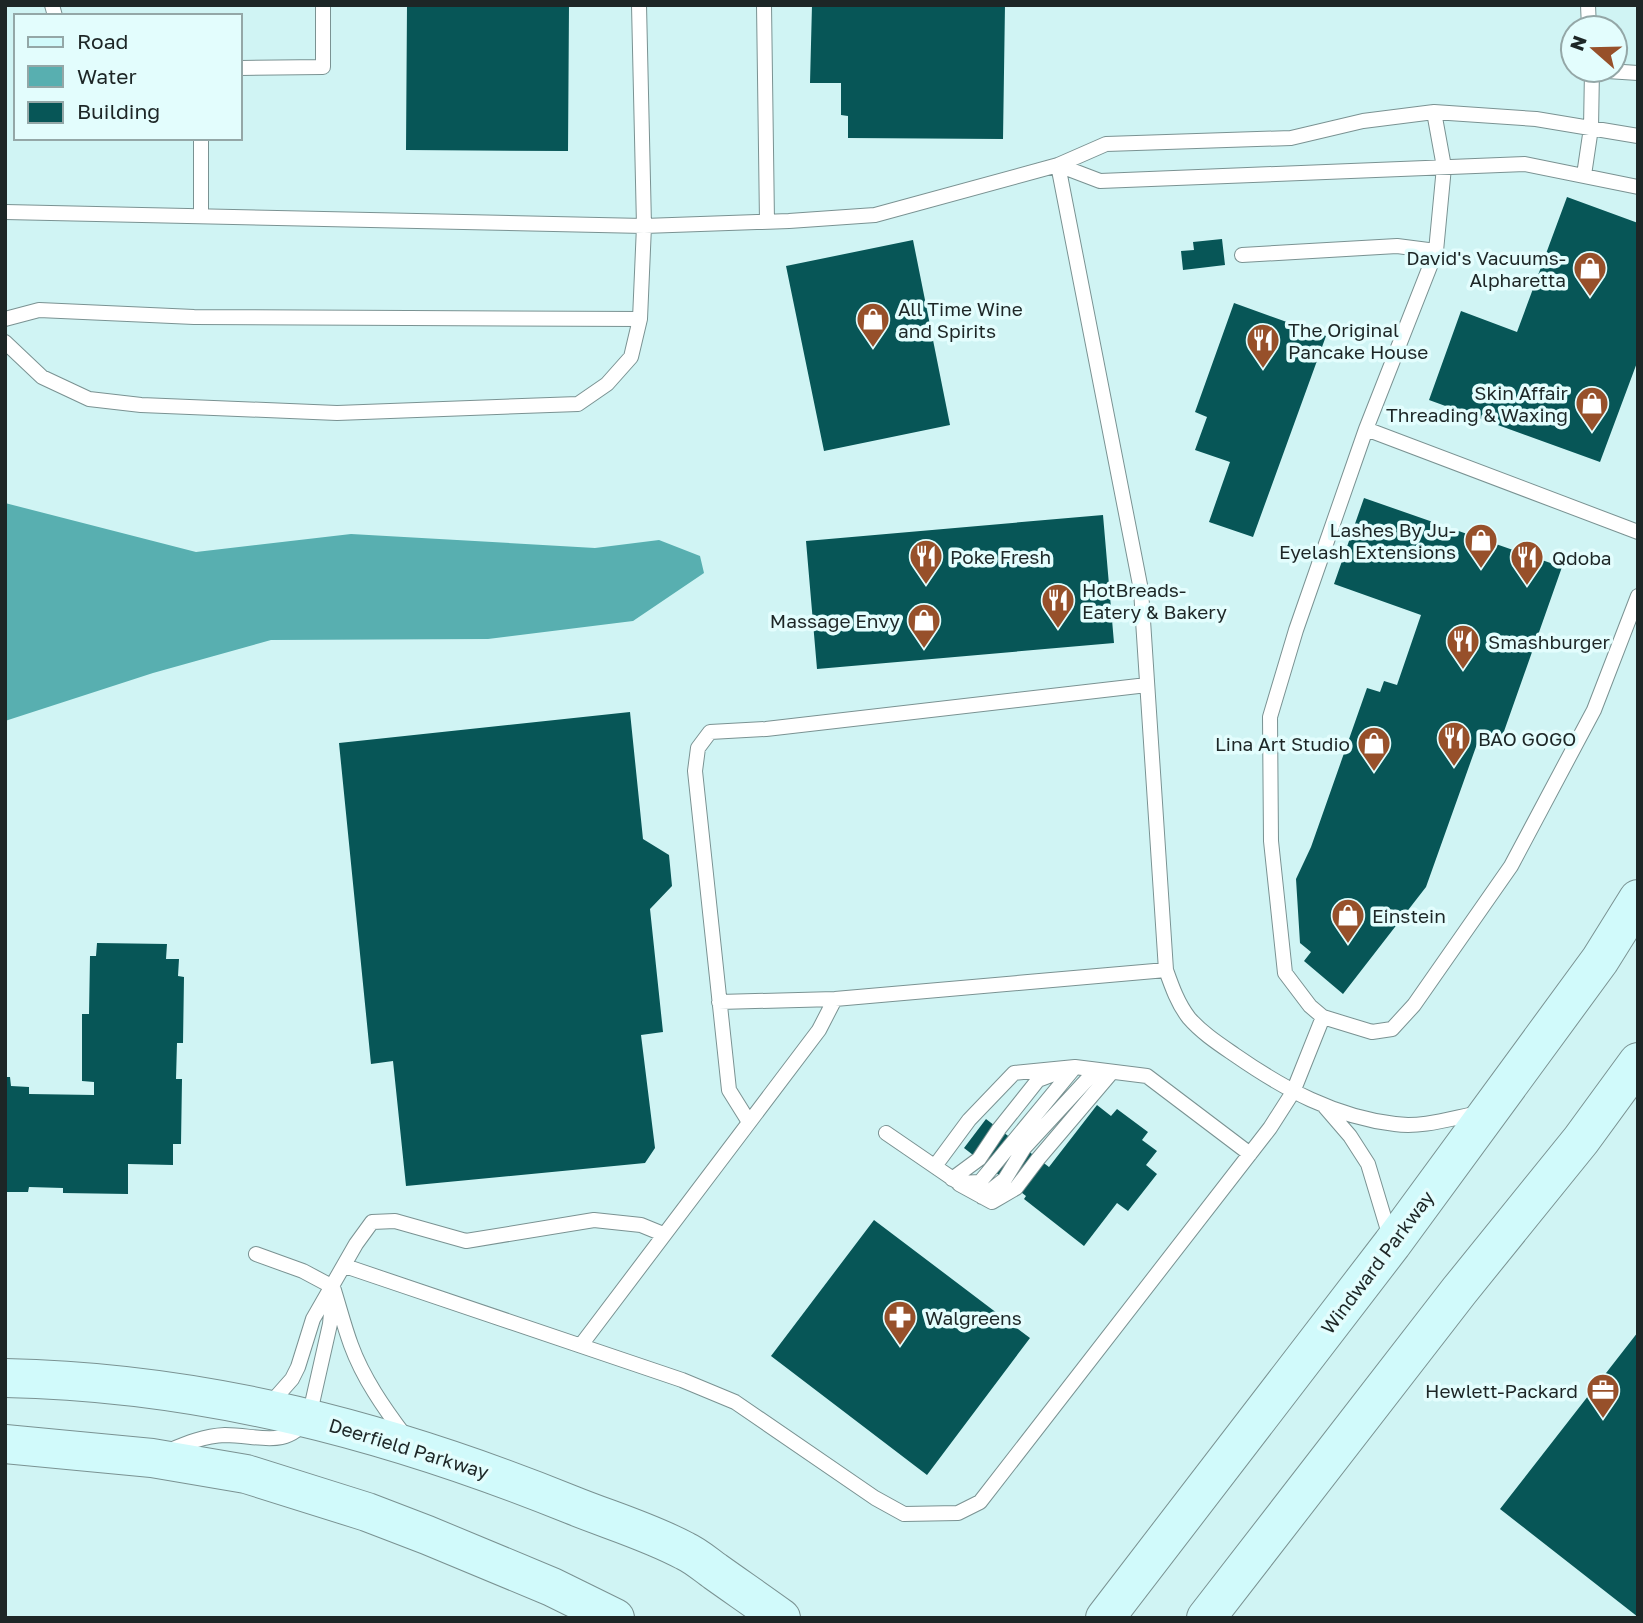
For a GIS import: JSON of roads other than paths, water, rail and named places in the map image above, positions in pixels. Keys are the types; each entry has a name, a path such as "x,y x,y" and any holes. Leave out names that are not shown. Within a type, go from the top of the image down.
{"main road":[{"name":"Windward Parkway","path":"1105,1618 1392,1244 1600,960 1638,899"},
{"path":"1206,1618 1458,1291 1581,1140 1638,1062"},
{"name":"Deerfield Parkway","path":"5,1378 110,1385 266,1408 309,1417 412,1446 491,1472 686,1551 781,1618"},
{"path":"5,1444 152,1458 246,1474 367,1512 552,1587 615,1618"}],"lane":[{"path":"242,68 323,67 323,5"},
{"path":"5,342 42,377 54,383 89,399 141,405 337,413 578,404 607,384 631,357 640,319 643,226 639,5"},
{"path":"764,5 767,222"},
{"path":"1584,175 1591,128 1592,84"},
{"path":"1434,112 1444,167 1436,251 1366,429 1296,630 1270,717 1271,841 1285,973 1310,1006 1323,1017 1372,1032 1392,1029 1415,1005 1511,866 1594,710 1638,596"},
{"path":"5,212 34,215 643,226 767,222 875,215 1058,164 1106,144 1292,138 1363,121 1434,112 1536,119 1638,136"},
{"path":"201,140 201,216"},
{"path":"1058,164 1100,181 1525,164 1638,187"},
{"path":"1058,164 1141,590 1166,970 1176,997 1190,1019 1221,1045 1293,1092 1324,1106 1357,1117 1397,1125 1424,1124 1488,1112"},
{"path":"1242,255 1397,246 1436,251"},
{"path":"5,319 39,310 194,317 640,319"},
{"path":"1366,429 1638,532"},
{"path":"749,1122 729,1090 695,771 698,748 710,733 766,729 1147,685"},
{"path":"719,1002 835,999 1166,970"},
{"path":"580,1345 819,1030 835,999"},
{"path":"345,1266 682,1380 735,1402 875,1498 904,1514 958,1513 980,1502 1270,1128 1293,1092 1323,1017"},
{"path":"935,1166 969,1120 1014,1073 1075,1067 1147,1076 1250,1154"},
{"path":"956,1181 980,1182 1075,1067"},
{"path":"982,1197 1004,1179 1024,1148 1096,1070"},
{"path":"886,1133 992,1202 1016,1188 1112,1072"},
{"path":"1324,1106 1350,1136 1368,1164 1392,1244"},
{"path":"266,1408 292,1379 313,1319 356,1244 372,1222 395,1222 466,1241 594,1220 641,1225 663,1234"},
{"path":"256,1254 303,1271 333,1287 351,1346 365,1375 383,1407 412,1446"},
{"path":"152,1458 198,1438 224,1435 274,1439 291,1436 302,1427 309,1417 330,1324 333,1287"}],"water":[{"path":"5,503 196,552 351,534 595,548 659,540 700,556 704,573 633,621 488,639 271,640 153,673 5,721"}],"place":[{"name":"David's Vacuums- Alpharetta","path":"1590,298"},
{"name":"All Time Wine and Spirits","path":"873,349"},
{"name":"The Original Pancake House","path":"1263,370"},
{"name":"Skin Affair Threading & Waxing","path":"1592,433"},
{"name":"Lashes By Ju- Eyelash Extensions","path":"1481,570"},
{"name":"Poke Fresh","path":"926,586"},
{"name":"Qdoba","path":"1527,587"},
{"name":"HotBreads- Eatery & Bakery","path":"1058,630"},
{"name":"Massage Envy","path":"924,650"},
{"name":"Smashburger","path":"1463,671"},
{"name":"BAO GOGO","path":"1454,768"},
{"name":"Lina Art Studio","path":"1374,773"},
{"name":"Einstein","path":"1348,945"},
{"name":"Walgreens","path":"900,1347"},
{"name":"Hewlett-Packard","path":"1603,1420"}]}
